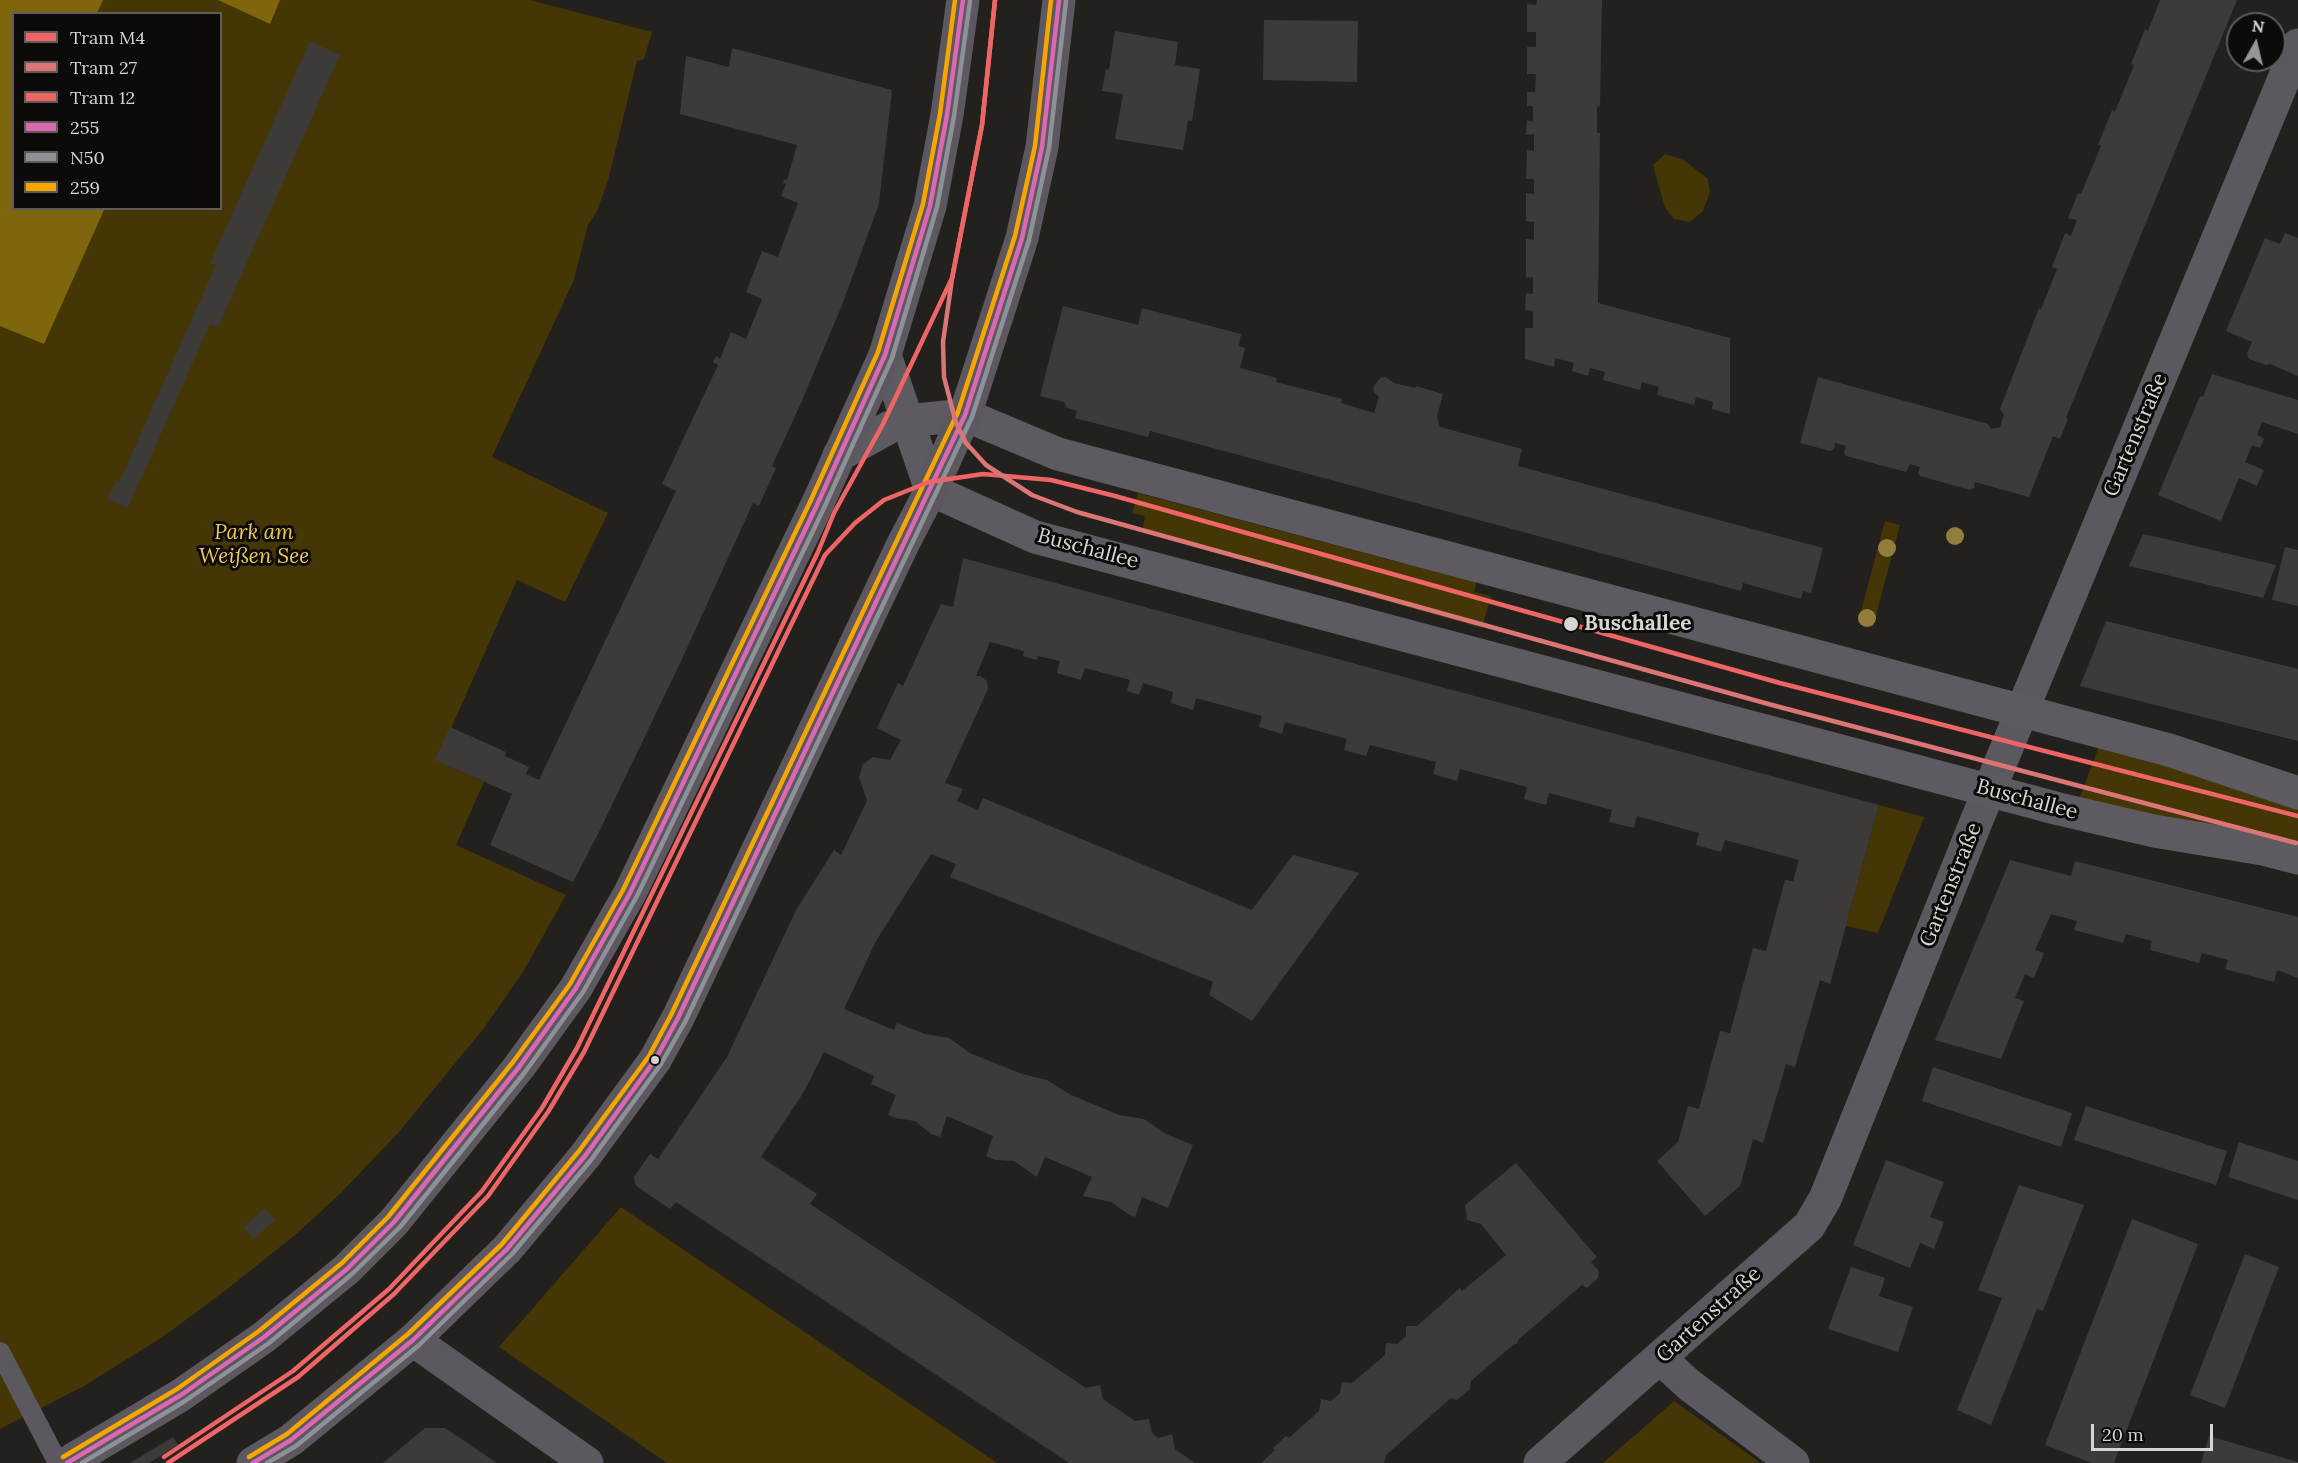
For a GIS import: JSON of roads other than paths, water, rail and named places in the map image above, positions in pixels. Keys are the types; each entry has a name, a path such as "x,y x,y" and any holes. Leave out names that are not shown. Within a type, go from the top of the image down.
{"main road":[{"path":"67,1463 181,1395 255,1344 347,1269 394,1222 519,1067 576,988 630,893 812,516 885,355 930,206 947,115 963,0"},
{"path":"253,1463 291,1440 413,1340 507,1249 585,1156 655,1060 678,1018 931,489 964,415 1022,238 1042,147 1059,0"},
{"path":"885,355 931,489"},
{"path":"839,455 890,427 907,421 964,415 1058,454 2169,750 2298,793"},
{"name":"Buschallee","path":"931,489 1035,537 1990,790 2154,831 2263,849 2298,858"}],"street":[{"name":"Gartenstraße","path":"1540,1463 1809,1226 1825,1200 1990,790 2298,45"},
{"path":"413,1340 587,1463"},
{"path":"1660,1358 1688,1384 1793,1463"}],"lane":[{"path":"0,1352 58,1463"}],"tram line":[{"name":"27","path":"995,0 982,125 952,279 943,342 944,377 956,423 966,443 986,465 1032,495 1077,512 1772,705 2296,843"},
{"name":"12","path":"164,1457 293,1371 389,1289 482,1191 542,1108 577,1048 818,552 834,513 883,424 952,278 982,125 995,0"},
{"name":"M4","path":"168,1463 298,1377 394,1294 488,1196 548,1112 584,1052 825,555 855,523 884,500 929,482 983,474 1051,480 1780,683 2298,816"}],"place":[{"name":"Buschallee","path":"1571,624"}],"park label":[{"name":"Park am Weißen See","path":"254,545"}]}
